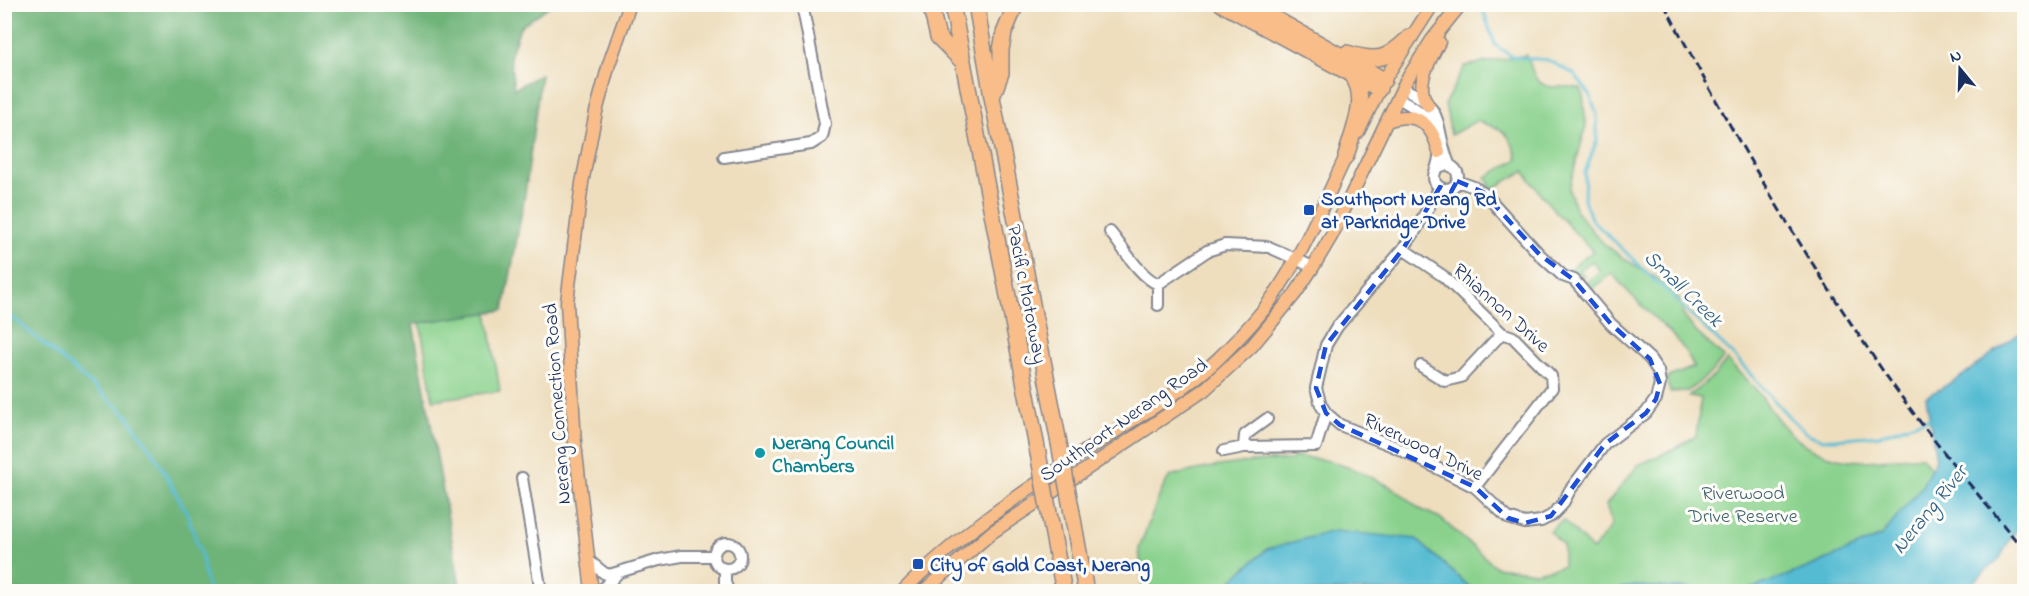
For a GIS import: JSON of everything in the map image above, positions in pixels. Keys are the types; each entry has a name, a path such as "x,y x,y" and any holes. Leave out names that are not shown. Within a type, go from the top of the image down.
{"highway":[{"path":"930,4 938,37 961,60"},
{"name":"Pacific Motorway","path":"952,4 1064,591"},
{"name":"Pacific Motorway","path":"976,4 1086,591"},
{"path":"992,97 1001,73 1004,33 1016,4"},
{"path":"1222,4 1350,74 1381,84"},
{"path":"1249,4 1327,47 1381,84"},
{"path":"1327,47 1362,57 1379,59 1392,54 1410,37"},
{"path":"1346,156 1360,98 1357,83 1350,74"}],"main road":[{"name":"Nerang Connection Road","path":"592,591 574,444 567,302 582,183 596,112 609,64 630,4"},
{"name":"Southport-Nerang Road","path":"902,591 953,544 1000,508 1185,385 1217,360 1270,301 1322,208 1381,84 1433,4"},
{"name":"Southport-Nerang Road","path":"923,591 991,533 1203,391 1264,333 1313,267 1332,235 1400,93 1432,40 1457,9"},
{"path":"1428,105 1422,95 1425,72 1457,9"},
{"path":"1381,84 1400,93"},
{"path":"1387,121 1401,116 1419,119 1434,136 1439,152"}],"street":[{"path":"724,157 811,144 822,137 825,124 802,4"},
{"path":"1400,93 1420,98 1428,105 1439,122 1445,154 1450,166 1456,172 1457,181 1451,187 1440,187 1435,182 1435,172 1440,158 1436,134 1427,116 1400,93"},
{"path":"1435,172 1441,166 1450,166"},
{"name":"Riverwood Drive","path":"1326,413 1340,425 1393,446 1475,488 1508,518 1525,523 1541,521 1551,516 1562,505 1570,490 1605,444 1646,413 1656,399 1660,384 1658,372 1650,359 1611,324 1574,280 1563,276 1540,255 1483,192 1457,181"},
{"path":"1224,451 1244,447 1316,446 1326,413 1316,388 1326,345 1337,327 1403,249 1440,187"},
{"path":"1110,232 1141,271 1151,281 1158,284"},
{"path":"1158,284 1207,251 1225,245 1269,247 1313,267"},
{"name":"Rhiannon Drive","path":"1403,249 1443,276 1502,333 1513,337 1551,376 1552,387 1475,488"},
{"path":"1158,284 1158,305"},
{"path":"1421,366 1445,381 1461,377 1502,333"},
{"path":"1244,447 1245,435 1267,419"},
{"path":"522,478 541,591"},
{"path":"726,542 733,544 740,556 733,568 725,570 719,567 713,556 717,547 726,542"},
{"path":"589,561 606,574 618,574 659,560 682,556 713,556"},
{"path":"725,570 725,583 729,591"},
{"path":"600,591 618,574"}],"highlighted area":[{"path":"1457,181 1483,192 1540,255 1574,280 1611,324 1650,359 1660,384 1656,399 1646,413 1605,444 1551,516 1525,523 1508,518 1475,487 1340,425 1326,413 1316,388 1326,345 1403,249 1440,187 1451,192"}],"green space":[{"path":"4,5 551,5 520,27 510,57 514,89 541,74 525,194 504,310 413,324 461,591 5,591"},
{"path":"1526,55 1540,83 1575,87 1581,89 1583,94 1586,126 1569,189 1576,211 1603,243 1657,278 1676,294 1683,315 1696,332 1724,357 1713,371 1688,391 1670,392 1666,378 1694,367 1690,358 1672,335 1612,273 1589,291 1584,285 1600,271 1592,261 1580,270 1584,276 1579,280 1566,272 1593,251 1565,222 1524,171 1492,189 1488,185 1490,183 1486,177 1518,159 1508,136 1493,126 1476,121 1451,135 1445,103 1465,66"},
{"path":"487,311 500,391 433,400 420,322"},
{"name":"Riverwood Drive Reserve","path":"1727,360 1756,390 1789,432 1817,451 1839,458 1862,461 1922,457 1931,468 1922,486 1882,536 1746,591 1629,586 1611,592 1474,591 1416,539 1267,549 1220,591 1143,591 1139,548 1169,477 1230,464 1292,460 1294,456 1330,461 1361,472 1395,489 1420,509 1440,518 1496,567 1536,572 1563,566 1563,545 1549,531 1563,520 1593,550 1612,525 1606,505 1638,465 1696,436 1701,398 1688,396 1715,375"}],"water":[{"name":"Nerang River","path":"2024,330 2024,520 2000,558 1963,591 1746,591 1882,536 1922,486 1936,459 1926,397 1959,378"},
{"path":"1334,531 1416,539 1474,591 1220,591 1267,549"},
{"path":"1629,586 1746,591 1611,591"}],"waterway":[{"name":"Small Creek","path":"1481,4 1495,45 1513,57 1548,60 1574,74 1590,95 1597,115 1597,140 1585,172 1584,199 1591,219 1733,355 1806,433 1823,440 1880,435 1927,419 1932,420"},
{"path":"4,310 127,415 157,459 187,513 202,558 210,592"}],"railway":[{"path":"1664,4 1714,98 1767,189 1851,324 1915,415 2024,550"}],"place":[{"name":"Southport Nerang Rd at Parkridge Drive","path":"1309,210"},
{"name":"Nerang Council Chambers","path":"760,453"},
{"name":"City of Gold Coast, Nerang","path":"918,564"}]}
